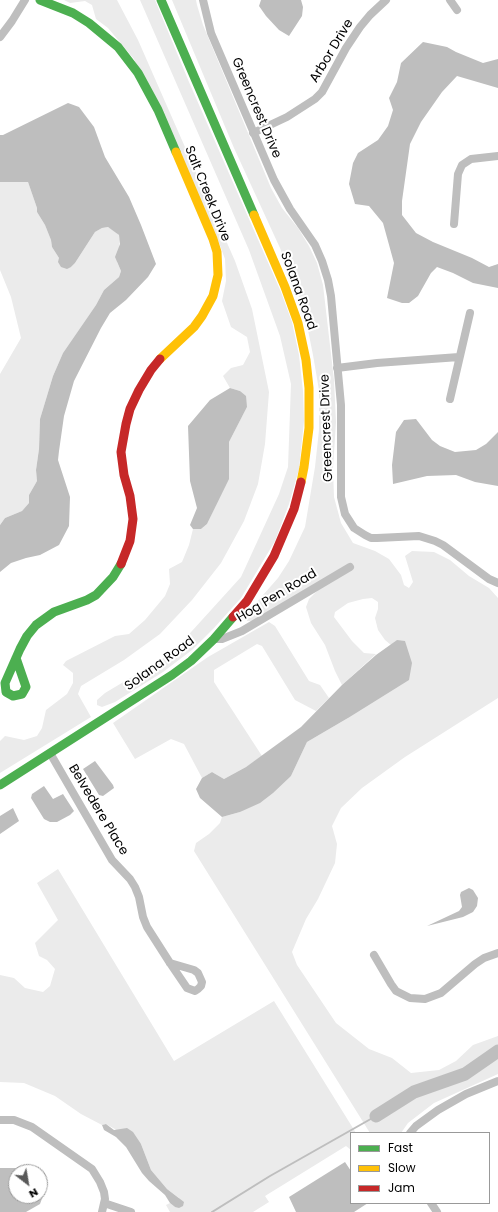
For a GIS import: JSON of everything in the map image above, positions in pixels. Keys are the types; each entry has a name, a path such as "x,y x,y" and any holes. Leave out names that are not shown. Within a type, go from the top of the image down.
{"street":[{"path":"0,37 25,0"},
{"name":"Salt Creek Drive","path":"16,658 27,636 36,625 54,612 87,600 96,595 113,577 120,564 130,541 133,519 121,452 130,409 138,390 151,370 166,352 194,327 202,316 213,296 218,275 217,252 213,239 158,110 138,73 118,47 94,27 73,14 40,0"},
{"name":"Solana Road","path":"0,785 172,675 191,661 214,639 247,601 274,556 294,509 304,467 309,428 309,388 302,341 290,299 161,0"},
{"name":"Greencrest Drive","path":"203,0 211,33 279,190 290,209 315,245 328,280 331,296 342,419 341,497 345,514 350,523 359,532 371,538 419,536 435,541 443,545 489,579 498,583"},
{"path":"450,0 457,10"},
{"name":"Arbor Drive","path":"254,133 287,117 315,99 322,92 360,26 381,1"},
{"path":"454,224 458,174 462,165 472,159 498,156"},
{"path":"450,399 470,313"},
{"path":"337,368 377,363 459,357"},
{"name":"Hog Pen Road","path":"214,639 222,640 242,631 350,567"},
{"name":"Belvedere Place","path":"50,753 112,860 130,879 135,887 147,928 170,963"},
{"path":"374,955 396,990 410,998 425,999 433,998 441,993 475,964 484,958 498,953"},
{"path":"411,1132 416,1126 438,1110 466,1094 498,1081"},
{"path":"0,1120 14,1120 32,1127 95,1173 103,1186 104,1203 102,1212"},
{"path":"104,1203 131,1212"}],"shaded area":[{"path":"64,0 117,0 138,40 235,261 252,309 269,392 265,444 258,484 244,521 221,563 192,600 160,634 124,660 81,686 78,694 91,717 0,773 0,741 5,736 24,740 37,736 42,728 46,710 67,694 73,683 73,673 63,665 66,661 115,636 129,634 145,620 165,596 170,584 169,569 182,562 189,545 193,529 201,529 207,524 228,479 229,442 247,407 240,391 230,388 223,376 231,368 243,365 250,352 247,337 231,327 222,301 226,281 225,259 215,232 134,59 108,28 96,19 92,5 85,1 70,3"},
{"path":"140,0 155,0 189,82 281,292 292,322 299,355 303,391 304,421 299,469 289,504 275,541 241,598 192,650 163,672 115,702 102,707 97,705 97,700 105,693 172,653 241,577 279,494 288,467 291,384 280,336 249,250"},
{"path":"172,0 196,0 203,25 271,188 282,208 298,228 317,263 323,285 334,380 336,422 333,469 334,497 341,523 353,543 375,551 389,559 401,575 404,585 409,588 413,582 405,556 412,551 434,552 450,560 469,576 489,588 498,598 498,698 405,757 362,788 341,808 332,826 337,844 335,863 318,899 306,919 292,952 297,965 336,1023 369,1049 392,1058 411,1073 439,1070 456,1061 473,1045 498,1036 498,1045 465,1074 470,1075 498,1056 498,1074 434,1103 408,1123 402,1132 369,1132 194,851 196,843 209,834 220,823 222,817 240,812 291,776 307,742 348,718 397,640 391,645 385,640 378,630 375,618 378,609 378,602 372,598 348,603 335,612 334,617 352,641 364,653 376,654 342,685 325,645 311,623 306,607 309,599 317,591 252,621 247,621 246,617 249,611 278,578 289,561 305,527 315,467 319,430 319,390 304,310 280,248 234,148"},
{"path":"261,0 301,0 303,7 302,16 289,36 279,30 266,16 259,6"},
{"path":"423,42 447,47 483,63 498,59 498,88 457,76 442,92 421,122 410,144 402,201 402,215 416,233 433,242 472,258 489,267 498,264 498,288 473,283 437,267 431,273 418,296 409,303 402,303 387,298 394,263 383,223 369,206 355,204 349,184 353,163 358,153 378,140 388,126 393,110 389,98 397,82 401,63"},
{"path":"68,103 79,107 94,127 105,157 129,197 156,264 148,277 126,300 110,313 74,381 64,416 58,460 70,497 69,526 59,545 40,555 11,563 0,572 0,525 5,518 22,511 29,503 29,495 37,481 36,470 39,449 40,419 53,376 63,353 96,305 104,290 119,277 121,271 115,257 120,244 119,235 108,227 102,228 95,232 71,267 67,269 61,267 58,262 59,258 52,247 45,225 37,212 28,182 0,182 0,135 3,135"},
{"path":"0,182 28,182 37,212 45,225 52,247 59,258 71,267 95,232 102,228 108,227 115,231 119,235 120,240 117,262 121,271 119,277 104,290 96,305 63,353 53,376 40,419 39,449 36,470 37,481 29,495 29,503 22,511 5,518 0,525 0,374 21,338 11,297 0,270"},
{"path":"230,388 240,391 246,396 247,407 229,442 229,479 207,524 201,529 193,529 190,525 197,508 190,481 188,426 210,400"},
{"path":"416,419 432,440 440,446 455,452 476,450 486,444 498,432 498,486 475,482 456,475 427,476 393,484 392,465 396,432 404,420"},
{"path":"269,622 275,626 309,681 320,685 329,698 316,711 295,700 262,646 257,644 214,670 214,682 262,756 224,779 212,772 202,778 184,744 171,739 135,759 113,723 208,657"},
{"path":"397,640 405,641 412,663 409,680 307,742 291,776 273,793 260,803 240,812 222,817 200,798 196,789 202,778 212,772 224,779 246,767 301,727 342,685 376,655"},
{"path":"95,761 114,788 103,796 99,795 83,769"},
{"path":"44,786 53,799 63,794 74,811 57,822 50,822 44,819 31,798 32,794"},
{"path":"13,808 19,821 0,834 0,816"},
{"path":"58,869 174,1061 274,1001 355,1132 350,1132 350,1149 346,1146 265,1196 269,1202 253,1212 170,1212 166,1205 170,1203 175,1207 179,1198 167,1189 151,1170 141,1144 106,1124 102,1125 81,1114 55,1096 24,1083 0,1082 0,975 14,978 25,988 43,992 50,986 55,969 47,960 39,956 35,943 58,920 37,883"},
{"path":"469,888 473,890 478,898 477,906 473,912 463,917 427,926 459,911 462,907 461,892"},
{"path":"498,1045 498,1056 470,1075 465,1074 466,1070"},
{"path":"106,1124 114,1130 127,1128 133,1132 141,1144 151,1170 167,1189 184,1202 183,1206 179,1208 175,1207 170,1203 165,1195 149,1181 142,1173 126,1147 116,1137 104,1130 102,1125"},
{"path":"345,1162 350,1170 350,1204 366,1204 354,1212 296,1212 289,1197"},
{"path":"0,1168 8,1168 8,1204 40,1204 26,1212 0,1212"}],"waterway":[{"path":"376,1116 414,1092 465,1074 498,1051"},
{"path":"212,1212 270,1176 376,1116"}],"traffic: fast":[{"path":"40,0 73,13 89,23 118,47 138,73 158,110 176,152"},
{"path":"161,0 254,215"},
{"path":"16,658 26,687 22,694 13,696 6,692 5,683 20,649 27,636 36,625 54,612 87,600 96,595 113,577 121,564"},
{"path":"0,785 172,675 191,661 214,639 233,617"}],"traffic: slow":[{"path":"160,359 194,327 202,316 213,296 218,275 217,252 213,239 176,152"},
{"path":"254,215 285,287 298,323 306,360 309,388 309,428 301,482"}],"traffic: jam":[{"path":"121,564 130,541 133,519 121,452 126,424 130,409 139,390 151,370 160,359"},
{"path":"233,617 247,601 274,556 294,509 301,482"}]}
